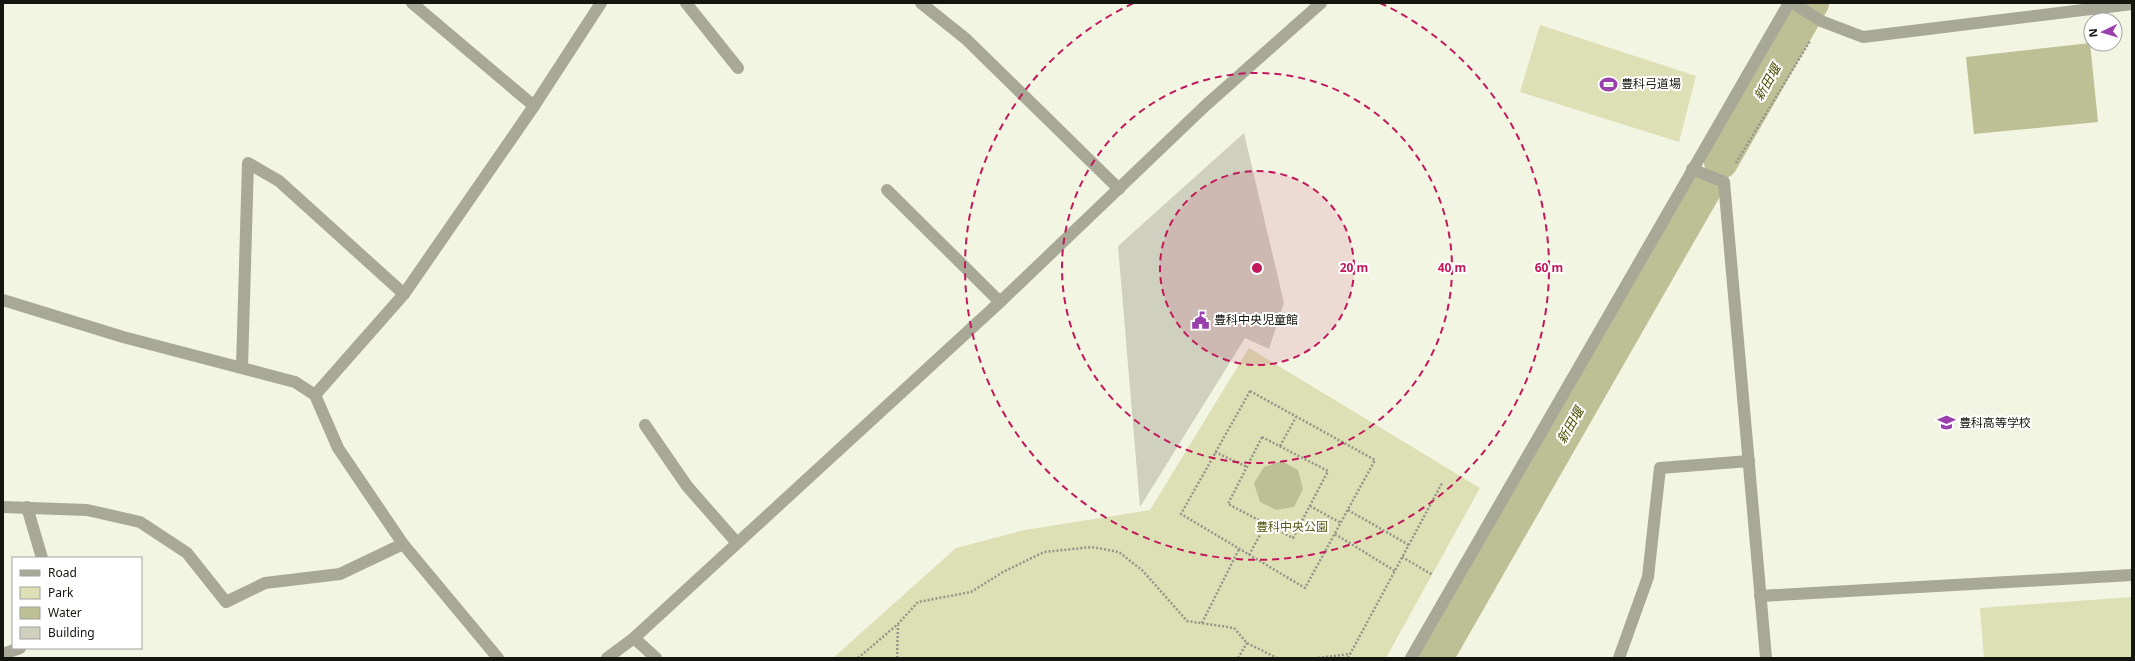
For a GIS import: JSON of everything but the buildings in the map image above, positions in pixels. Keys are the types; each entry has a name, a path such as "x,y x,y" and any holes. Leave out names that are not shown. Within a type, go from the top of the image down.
{"street":[{"path":"412,3 534,106"},
{"path":"315,395 404,294 534,106 601,3"},
{"path":"686,3 738,68"},
{"path":"921,3 966,39 1119,188"},
{"path":"607,658 634,638 1000,302 1205,106 1321,3"},
{"path":"1411,658 1789,3"},
{"path":"1797,5 1818,19 1863,38 2132,4"},
{"path":"242,367 248,163 278,181 404,294"},
{"path":"1692,169 1724,182 1766,658"},
{"path":"886,190 1000,302"},
{"path":"3,300 123,337 295,382 315,395 338,448 403,544 498,658"},
{"path":"645,425 686,486 736,543"},
{"path":"1619,658 1648,577 1660,468 1749,461"},
{"path":"3,507 87,510 140,522 187,553 226,602 266,583 340,574 403,544"},
{"path":"27,507 42,557"},
{"path":"1760,596 2132,575"},
{"path":"634,638 656,658"},
{"path":"3,654 17,649"}],"path":[{"path":"1724,182 1818,19"},
{"path":"1250,392 1375,460 1305,588 1181,514 1216,452 1250,392"},
{"path":"1280,446 1296,417"},
{"path":"1262,437 1328,471 1293,538 1228,504 1247,467 1262,437"},
{"path":"1216,452 1247,467"},
{"path":"1348,658 1442,483"},
{"path":"1310,506 1341,523"},
{"path":"1348,510 1409,546"},
{"path":"1249,555 1266,524"},
{"path":"1335,534 1395,571"},
{"path":"858,658 898,624 918,602 972,592 1003,572 1044,552 1092,547 1119,552 1143,571 1187,621 1234,628 1247,643 1277,658"},
{"path":"1202,623 1239,548"},
{"path":"1402,558 1452,586"},
{"path":"897,658 898,624"},
{"path":"1238,658 1247,643"},
{"path":"1318,658 1351,654"}],"green space":[{"name":"豊科弓道場","path":"1540,25 1696,76 1679,142 1520,92"},
{"name":"豊科中央公園","path":"1249,348 1480,488 1386,658 833,658 956,548 1025,530 1150,510"},
{"path":"2132,597 2132,658 1984,658 1980,608"}],"water":[{"path":"2083,44 2083,52 2091,52 2098,122 1974,134 1966,57"},
{"path":"1282,461 1298,470 1303,489 1294,507 1276,510 1260,502 1254,483 1264,467"}],"waterway":[{"name":"新田堰","path":"1721,162 1812,3"},
{"name":"新田堰","path":"1436,658 1703,192"}],"place":[{"name":"豊科弓道場","path":"1608,84"},
{"name":"豊科中央児童館","path":"1201,320"},
{"name":"豊科高等学校","path":"1946,423"}]}
